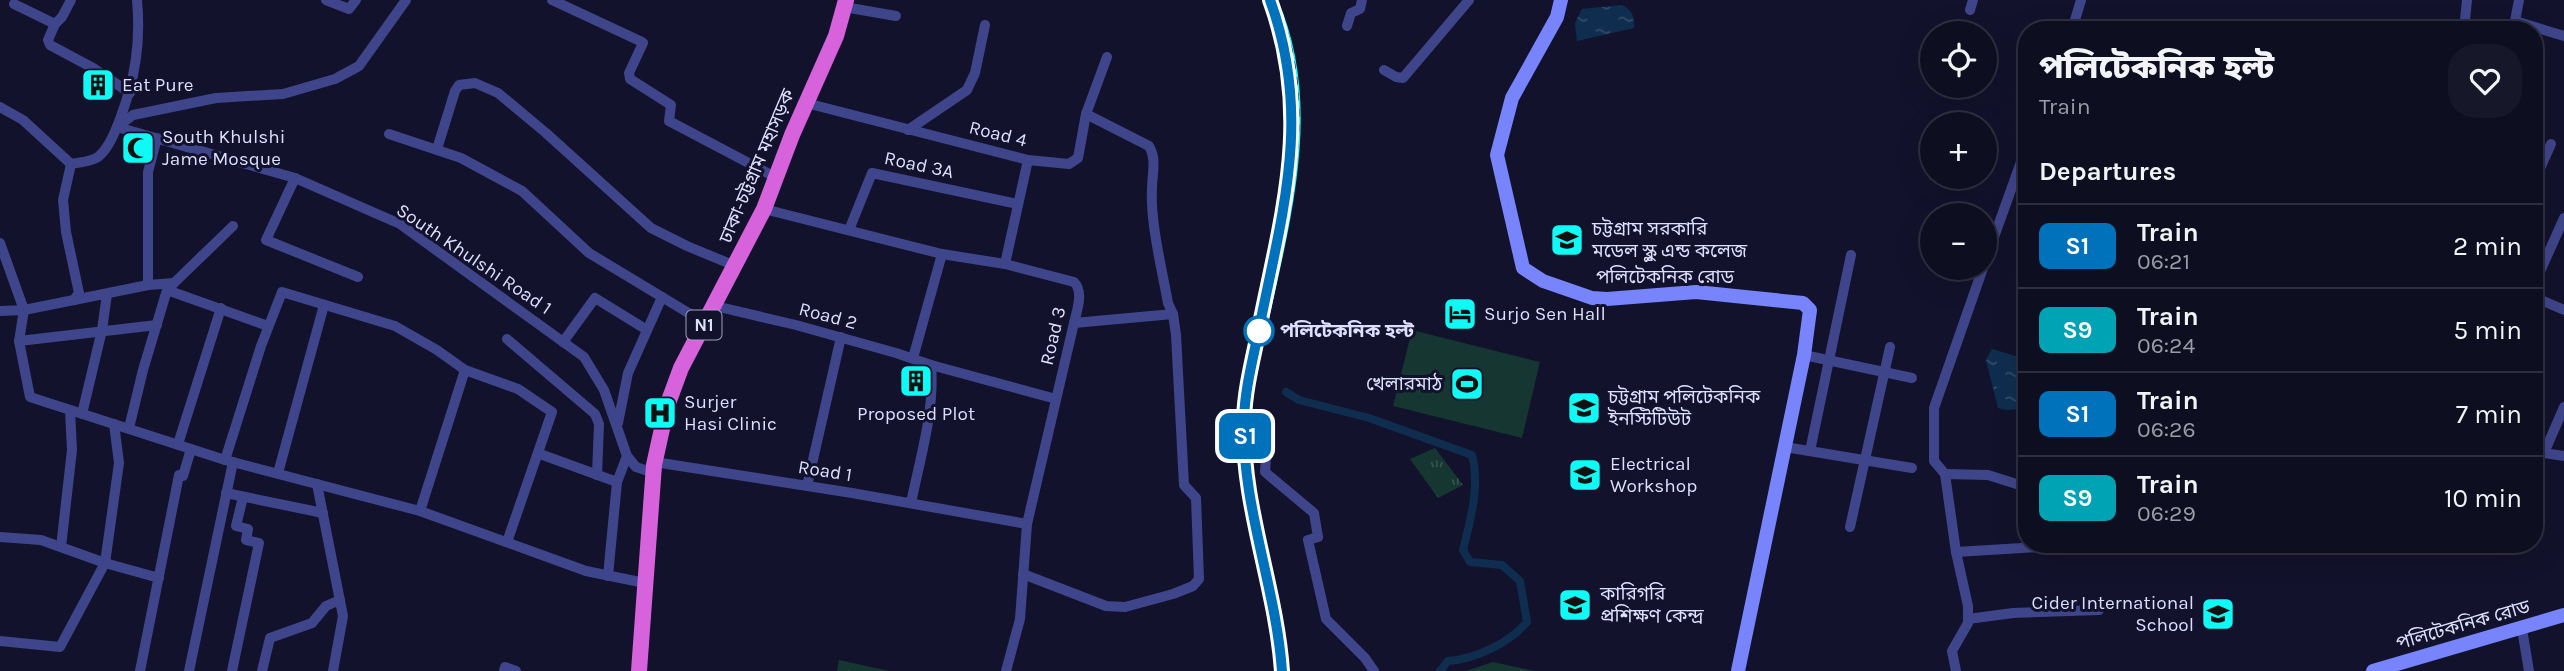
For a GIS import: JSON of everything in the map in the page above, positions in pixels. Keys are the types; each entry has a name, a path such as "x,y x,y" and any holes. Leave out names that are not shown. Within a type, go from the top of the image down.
{"highway":[{"name":"ঢাকা-চট্টগ্রাম মহাসড়ক","path":"703,321 715,306 764,209 798,101 843,2"},
{"name":"ঢাকা-চট্টগ্রাম মহাসড়ক","path":"633,671 651,468 664,398 676,368 703,321 728,263 774,176 836,36 843,2"},
{"name":"ঢাকা-চট্টগ্রাম মহাসড়ক","path":"639,671 651,468"}],"main road":[{"name":"পলিটেকনিক রোড","path":"1561,0 1557,18 1512,98 1497,155 1523,268 1543,281 1592,298 1696,292 1802,303 1810,310 1804,355 1738,671"},
{"name":"পলিটেকনিক রোড","path":"2373,671 2564,615"}],"street":[{"path":"71,0 55,24 49,44 93,68 130,93"},
{"path":"71,164 94,159 117,127 130,93 136,66 138,0"},
{"path":"326,0 349,9 356,0"},
{"path":"117,127 133,115 216,98 283,94 335,79 359,66 406,0"},
{"path":"552,0 640,40 643,43 629,73 630,79 671,105 669,121 774,176"},
{"path":"1347,26 1351,13 1360,9 1362,0"},
{"path":"1384,70 1403,78 1469,0"},
{"path":"2075,21 2081,0"},
{"path":"2465,21 2468,0"},
{"path":"2515,21 2519,0"},
{"path":"843,2 896,16"},
{"path":"14,4 55,24"},
{"path":"908,130 967,90 975,74 985,25"},
{"path":"2543,30 2564,36"},
{"name":"Road 4","path":"806,103 1028,160 1069,164 1075,163 1079,158 1086,114 1107,57"},
{"path":"437,149 459,85 475,83 488,87 518,109 651,228 728,263"},
{"path":"0,107 23,120 71,164"},
{"path":"1023,574 1106,606 1125,607 1194,586 1199,579 1196,498 1184,485 1176,335 1173,314 1168,303 1151,197 1154,158 1149,146 1086,114"},
{"name":"South Khulshi Road 1","path":"117,127 295,178 400,224 584,357 604,390 627,456"},
{"path":"389,134 461,158 522,191 589,253 703,321"},
{"path":"148,285 148,172 157,138"},
{"path":"2543,161 2550,144"},
{"path":"1005,264 1028,160"},
{"path":"71,164 63,200 66,232 79,293 74,300"},
{"path":"1997,229 2018,170"},
{"name":"Road 3A","path":"849,230 872,173 1018,204"},
{"path":"295,178 265,240 358,277"},
{"name":"Road 3","path":"764,209 943,254 1005,264 1074,282 1079,287 1074,323 1027,524 1020,620 1006,671"},
{"path":"2543,265 2564,218"},
{"path":"129,428 157,325 171,286 233,226"},
{"path":"0,243 24,310 19,341 30,397 229,461 420,512 586,571 640,582"},
{"path":"913,358 943,254"},
{"path":"1810,452 1850,255"},
{"path":"1956,671 1952,651 1968,619 1968,606 1956,552 1945,474 1934,461 1934,408 1979,280"},
{"path":"0,311 24,310 148,285 171,286 268,326"},
{"path":"189,671 226,493 229,461 268,326 282,292 395,326 465,370 518,389 552,412 540,454 507,542"},
{"path":"82,414 102,330 107,294"},
{"path":"618,424 628,373 662,297"},
{"path":"563,342 594,298 647,330"},
{"path":"2543,301 2564,310"},
{"path":"278,473 324,305"},
{"name":"Road 2","path":"715,306 841,337 1056,400"},
{"path":"178,444 222,308"},
{"path":"1074,323 1173,314"},
{"path":"19,341 157,325"},
{"path":"807,486 841,337"},
{"path":"507,339 595,414 599,424 597,475"},
{"path":"1850,527 1890,347"},
{"path":"1804,355 1912,378"},
{"path":"911,503 930,404 933,382 931,365"},
{"path":"420,512 465,370"},
{"path":"2543,445 2564,407"},
{"path":"61,547 72,450 70,410"},
{"path":"0,641 60,647 105,563 119,463 114,424"},
{"path":"1268,427 1265,472 1314,513 1318,537 1308,540 1326,619 1365,657 1374,671"},
{"path":"1785,447 1912,468"},
{"path":"140,671 178,475 183,477 191,449"},
{"path":"2543,453 2564,456"},
{"path":"540,454 617,482"},
{"path":"608,576 617,482 627,456 636,467 651,468"},
{"name":"Road 1","path":"651,468 662,463 1027,524"},
{"path":"1945,474 1988,475 2018,484"},
{"path":"317,484 343,616 333,671"},
{"path":"226,493 323,513"},
{"path":"232,671 259,543 246,540 248,529 236,526 243,497"},
{"path":"0,537 41,540 105,563 159,578"},
{"path":"1956,552 2018,548"},
{"path":"262,671 270,638 312,623 326,606 340,600"},
{"path":"1968,619 2012,613 2099,610"},
{"path":"2522,629 2529,671"},
{"path":"504,671 505,667 516,671"}],"green space":[{"name":"খেলারমাঠ","path":"1412,330 1540,362 1522,438 1393,406"},
{"path":"1435,448 1463,485 1438,498 1410,459"},
{"path":"839,660 889,671 837,671"},
{"path":"1493,662 1534,671 1466,671"}],"water":[{"path":"1622,5 1632,14 1634,28 1577,41 1575,23 1582,9"},
{"path":"1992,349 2018,357 2018,408 1998,408 1986,360"}],"waterway":[{"path":"1286,392 1299,400 1369,418 1472,455 1475,490 1463,550 1470,562 1502,565 1520,581 1527,622 1501,643 1470,657 1448,661 1440,671"}],"railway":[{"path":"1275,0 1289,40 1296,81 1296,164 1282,248 1251,385 1247,419 1248,451 1257,514 1287,671"}],"train":[{"name":"S1","path":"1270,0 1279,23 1292,92 1292,144 1279,231 1249,379 1244,418 1246,477 1279,640 1282,671"}],"place":[{"name":"Eat Pure","path":"98,85"},
{"name":"South Khulshi Jame Mosque","path":"138,148"},
{"name":"চট্টগ্রাম সরকারি মডেল স্কুল এন্ড কলেজ","path":"1567,240"},
{"name":"Surjo Sen Hall","path":"1460,314"},
{"name":"পলিটেকনিক হল্ট","path":"1259,331"},
{"name":"Proposed Plot","path":"916,381"},
{"name":"খেলারমাঠ","path":"1467,384"},
{"name":"চট্টগ্রাম পলিটেকনিক ইনস্টিটিউট","path":"1584,408"},
{"name":"Surjer Hasi Clinic","path":"660,413"},
{"name":"Electrical Workshop","path":"1585,475"},
{"name":"কারিগরি প্রশিক্ষণ কেন্দ্র","path":"1575,605"},
{"name":"Cider International School","path":"2218,614"}]}
